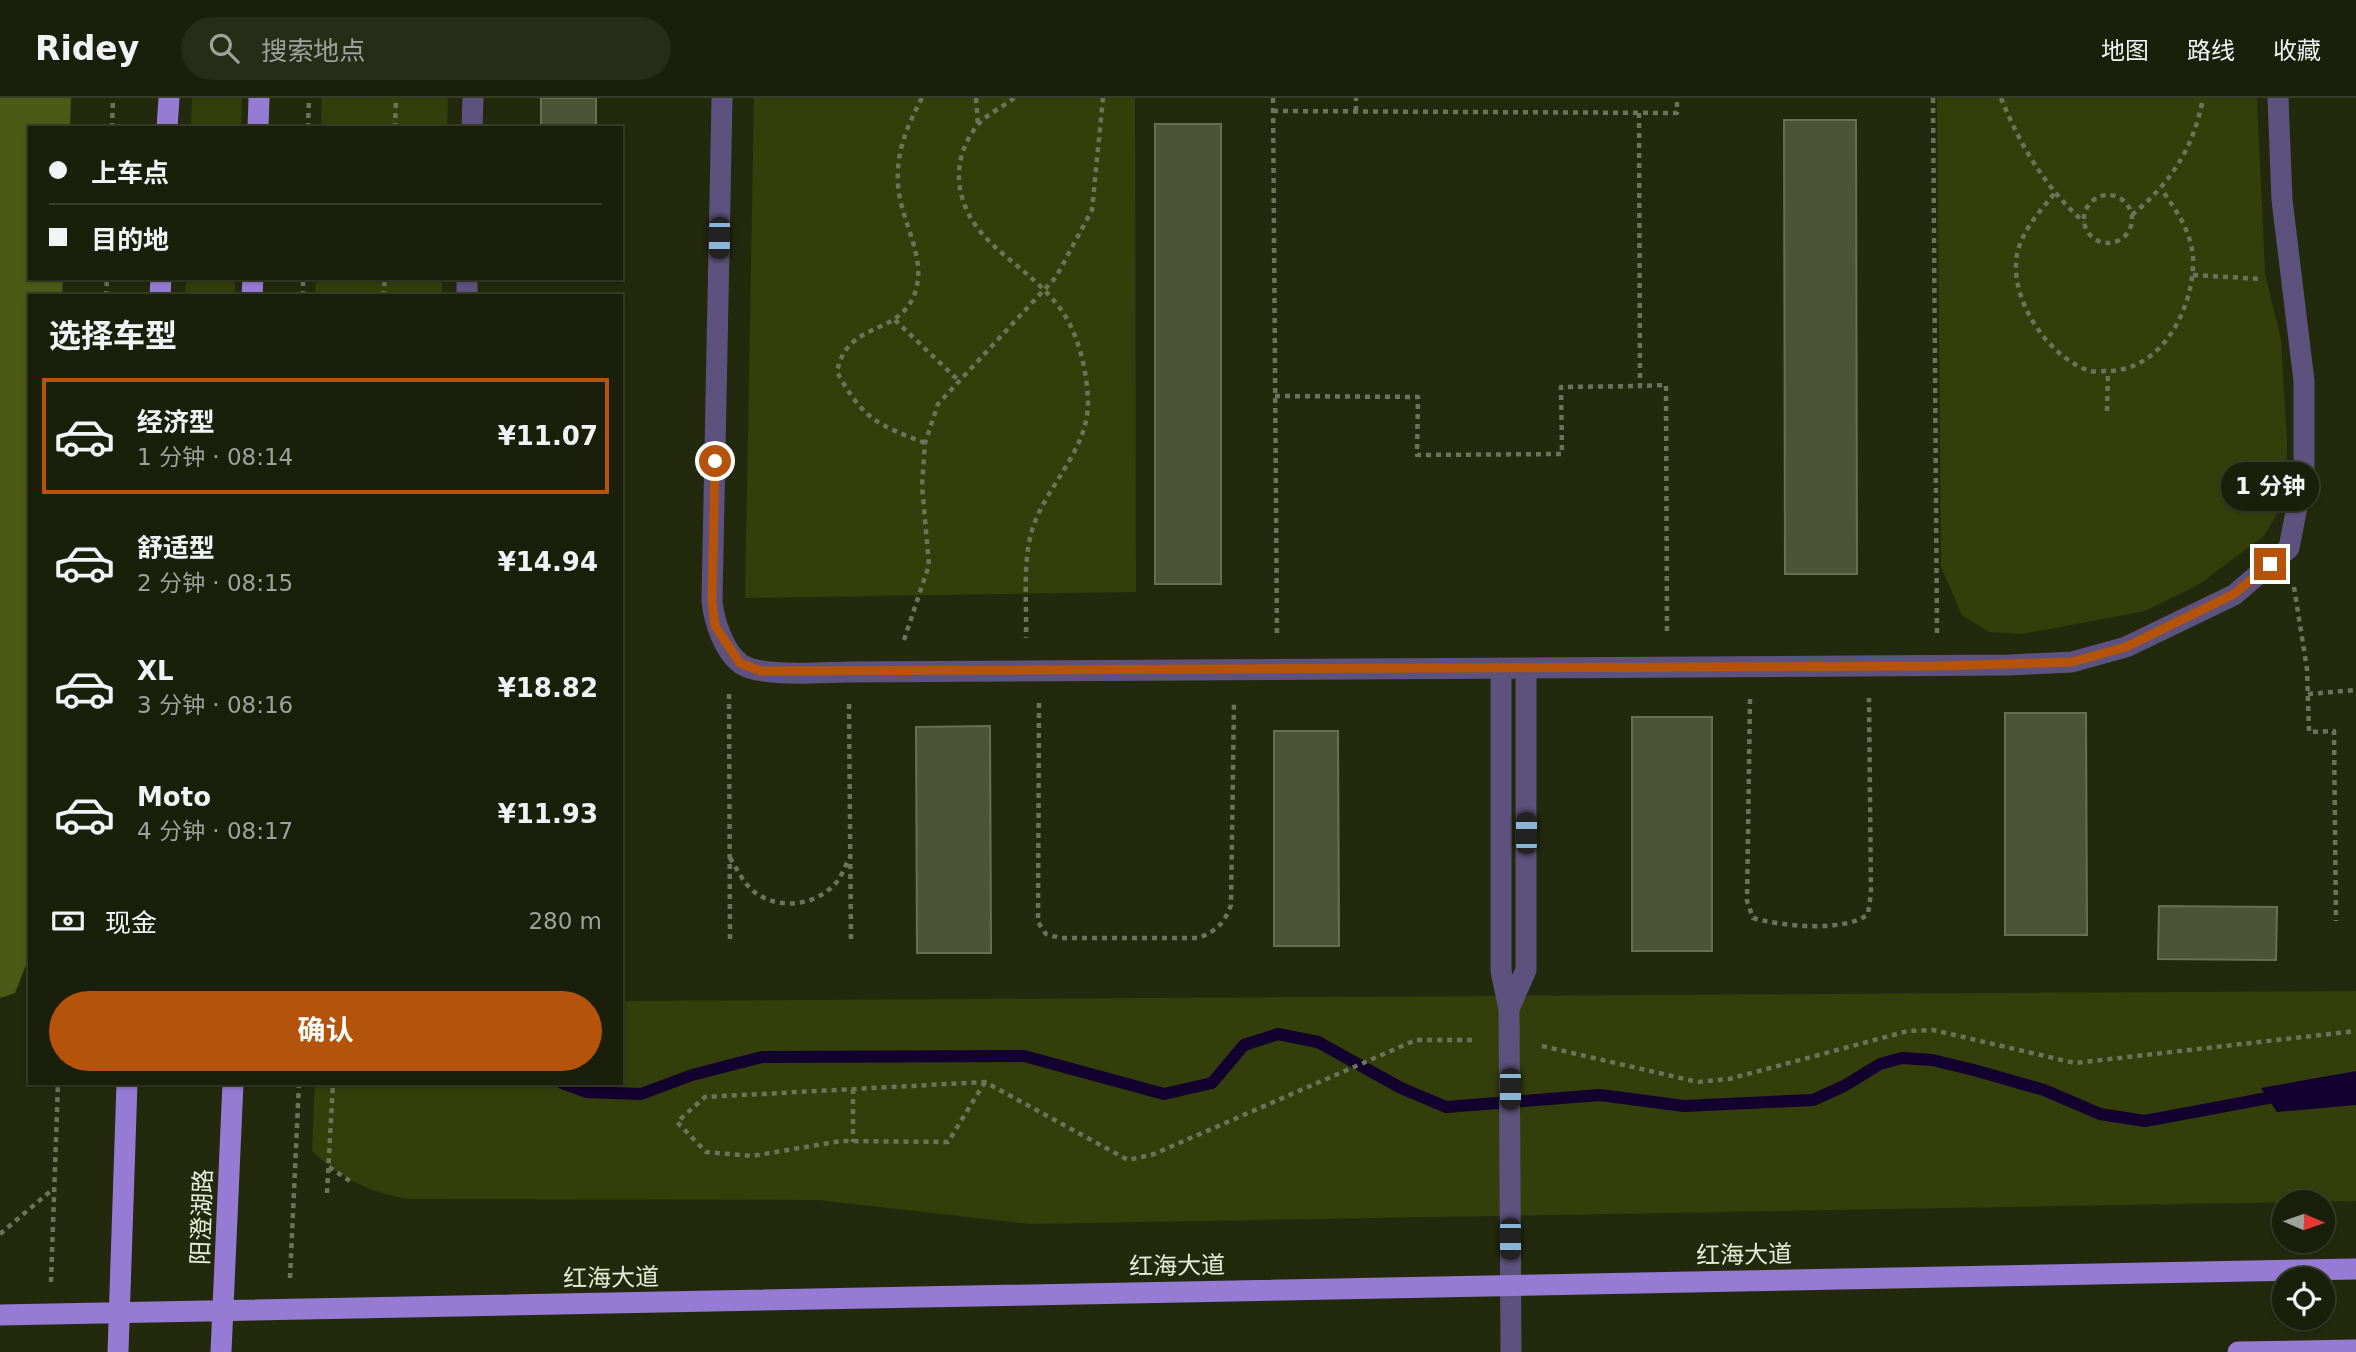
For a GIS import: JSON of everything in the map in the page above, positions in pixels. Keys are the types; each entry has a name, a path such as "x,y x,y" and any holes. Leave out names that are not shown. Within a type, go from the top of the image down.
{"main road":[{"path":"167,126 169,98"},
{"path":"258,126 259,98"},
{"path":"118,1352 127,1085"},
{"name":"阳澄湖路","path":"221,1352 233,1085"},
{"name":"红海大道","path":"0,1315 2356,1269"},
{"path":"2238,1352 2356,1350"}],"lane":[{"path":"472,126 473,98"},
{"path":"722,98 712,601 715,626 740,663 761,671 849,672 1937,666 2072,662 2126,647 2234,594 2288,548 2304,471 2304,381 2282,200 2278,98"},
{"path":"1501,668 1501,971 1509,1009 1511,1352"},
{"path":"1509,1009 1526,970 1526,668"}],"path":[{"path":"112,126 113,98"},
{"path":"308,126 309,98"},
{"path":"395,126 396,98"},
{"path":"922,98 907,127 898,159 898,187 920,273 912,299 895,320 851,340 840,354 837,372 865,415 882,426 925,443"},
{"path":"976,98 978,125"},
{"path":"1014,98 978,125 959,157 959,186 966,212 988,240 1044,289 1063,312 1076,338 1085,372 1088,405 1072,456 1033,526 1028,546 1038,922 1046,934 1060,938 1199,938 1217,930 1226,920 1231,905 1234,670"},
{"path":"894,672 929,565 922,486 925,443 938,404 1056,277 1092,210 1103,98"},
{"path":"1273,98 1277,669"},
{"path":"1356,98 1356,111"},
{"path":"1273,111 1677,113 1677,98"},
{"path":"1933,98 1937,666"},
{"path":"2001,98 2011,123 2054,194 2084,222 2091,236 2104,244 2111,244 2126,237 2132,223 2132,215 2124,201 2109,195 2093,200 2087,206 2084,222"},
{"path":"2132,215 2162,190 2184,157 2203,98"},
{"path":"1639,113 1640,386"},
{"path":"2054,194 2029,223 2018,249 2017,278 2021,297 2033,323 2054,349 2090,371 2108,371 2133,367 2153,354 2169,336 2186,307 2193,275 2193,254 2184,223 2162,190"},
{"path":"2193,275 2292,281"},
{"path":"895,320 959,381"},
{"path":"2108,371 2108,411"},
{"path":"1275,396 1418,397 1417,455 1562,454 1561,387 1666,386 1668,667"},
{"path":"2288,548 2308,694 2309,732 2334,731 2336,921"},
{"path":"730,648 730,940"},
{"path":"1750,667 1747,901 1753,918 1773,924 1838,925 1857,922 1868,914 1871,893 1869,666"},
{"path":"849,672 851,940"},
{"path":"2308,694 2356,690"},
{"path":"729,858 750,888 767,901 792,904 814,901 835,885 850,856"},
{"path":"1533,1045 1698,1082 1729,1079 1908,1031 1933,1030 2075,1063 2087,1063 2356,1031"},
{"path":"985,1082 948,1142 853,1142 752,1156 706,1152 677,1122 705,1097 985,1082 1128,1160 1154,1154 1416,1040 1488,1040"},
{"path":"50,1314 58,1085"},
{"path":"289,1310 299,1085"},
{"path":"327,1193 333,1085"},
{"path":"853,1089 853,1142"},
{"path":"328,1167 350,1181"},
{"path":"0,1234 54,1188"}],"green space":[{"path":"0,98 71,98 70,126 28,126 28,280 63,280 62,294 28,294 28,960 15,993 0,998"},
{"path":"192,98 242,98 241,126 191,126"},
{"path":"322,98 448,98 447,126 321,126"},
{"path":"754,98 1135,98 1136,592 745,598"},
{"path":"1937,98 2257,98 2265,274 2281,339 2287,443 2286,499 2264,536 2198,585 2145,611 2022,634 1989,632 1962,615 1941,567"},
{"path":"186,280 235,280 235,294 185,294"},
{"path":"316,280 442,280 442,294 315,294"},
{"path":"2356,991 2356,1201 2335,1201 2335,1190 2272,1190 2272,1202 1029,1224 818,1200 409,1199 381,1193 356,1183 333,1169 312,1151 315,1085 623,1085 623,1001"}],"shaded area":[{"path":"2356,1071 2356,1105 2277,1112 2261,1088"}],"building":[{"path":"541,98 596,98 596,126 541,126"},
{"path":"1784,120 1856,120 1857,574 1785,574"},
{"path":"1155,124 1221,124 1221,584 1155,584"},
{"path":"2005,713 2086,713 2087,935 2005,935"},
{"path":"1632,717 1712,717 1712,951 1632,951"},
{"path":"990,726 991,953 917,953 916,727"},
{"path":"1274,731 1338,731 1339,946 1274,946"},
{"path":"2159,906 2277,907 2276,960 2158,959"}],"waterway":[{"path":"567,1085 586,1092 641,1094 692,1075 762,1057 1024,1056 1164,1094 1212,1083 1244,1045 1278,1034 1318,1042 1401,1088 1446,1107 1600,1095 1684,1106 1813,1100 1844,1086 1880,1064 1902,1058 1932,1060 1974,1070 2044,1090 2100,1114 2145,1121 2284,1095"}],"route":[{"path":"715,461 712,601 715,626 740,663 761,671 1937,666 2072,662 2126,647 2234,594 2270,564"}]}
